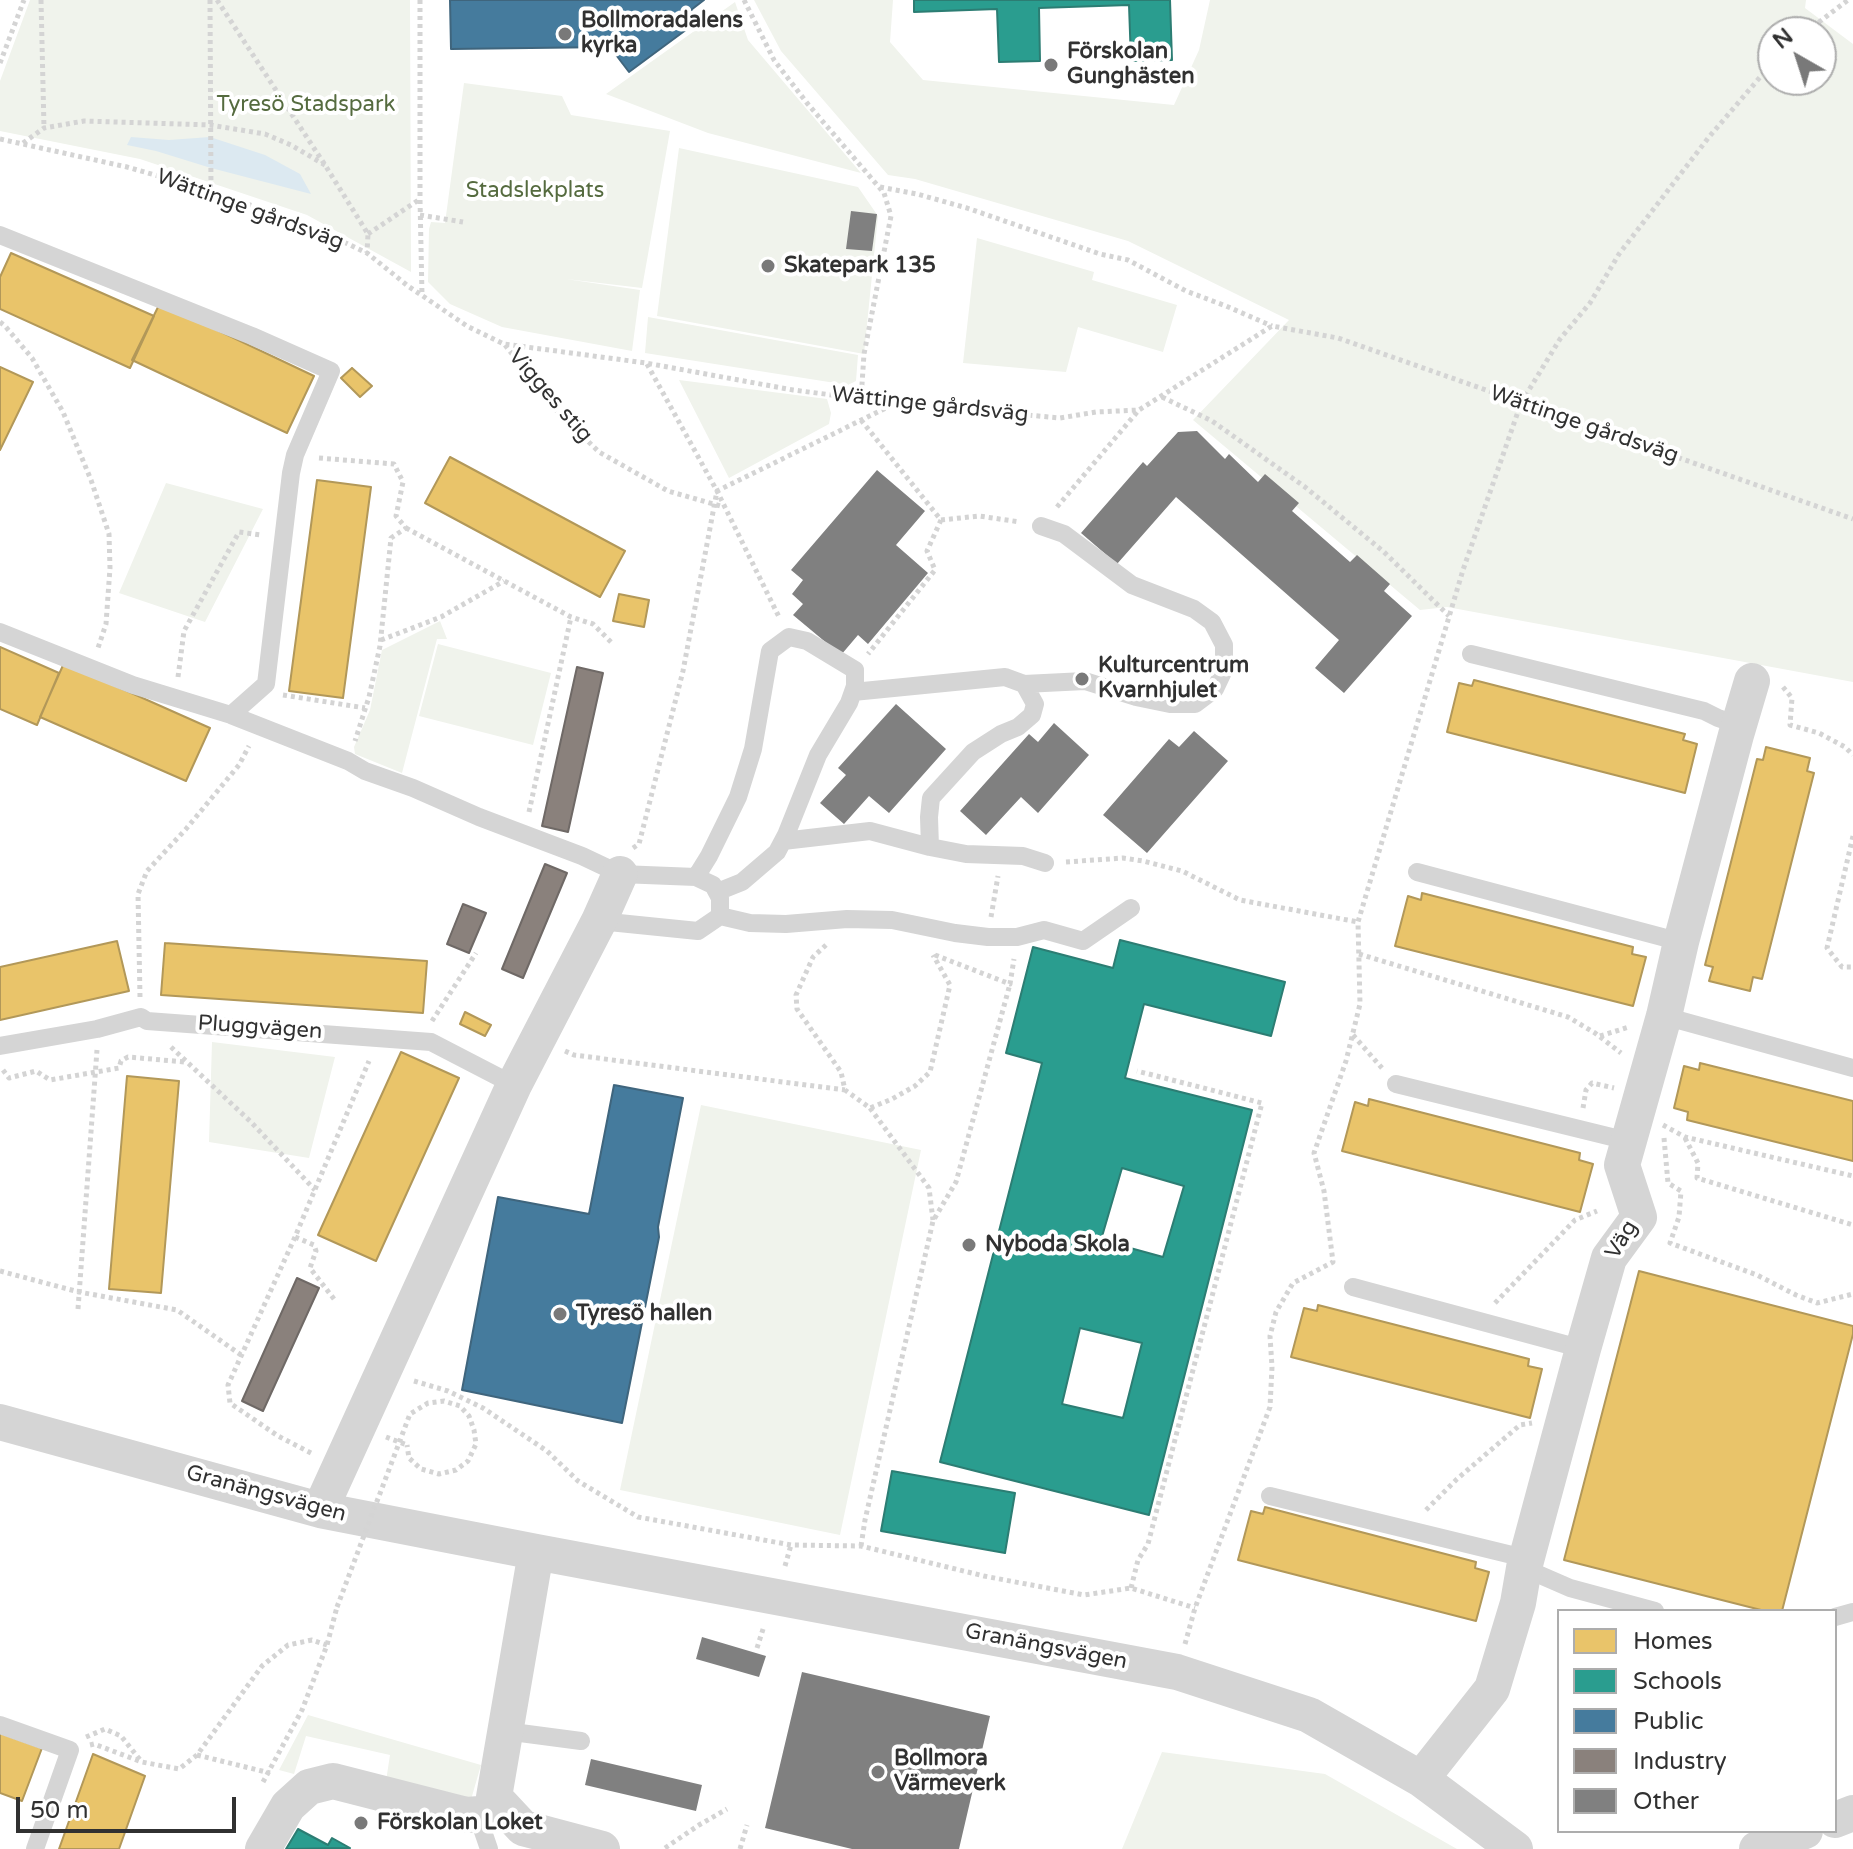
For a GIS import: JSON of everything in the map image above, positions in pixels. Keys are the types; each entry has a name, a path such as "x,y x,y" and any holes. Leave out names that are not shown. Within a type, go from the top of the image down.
{"street":[{"name":"Väg","path":"1421,1779 1492,1689 1518,1603 1524,1568 1609,1258 1639,1217 1622,1165 1642,1129 1681,942 1752,681"},
{"path":"320,1510 514,1085 599,921 612,870"},
{"name":"Granängsvägen","path":"0,1422 320,1510 1177,1672 1309,1715 1421,1779 1515,1849"},
{"path":"492,1813 536,1552"},
{"path":"263,1849 288,1806 309,1787 333,1781 466,1815 492,1813 523,1828 602,1849"},
{"path":"1757,1849 1800,1833"}],"lane":[{"path":"0,235 331,371 295,455 291,473 266,684 231,715"},
{"path":"853,692 1005,677 1024,684 1085,681 1136,697 1170,704 1195,704 1215,689 1224,670 1224,645 1212,622 1194,609 1132,585 1064,534 1041,526"},
{"path":"0,632 133,685 231,715 612,870 696,877 713,885 720,898 720,916"},
{"path":"696,877 738,797 753,749 770,651 789,637 807,641 855,670 855,686 849,703 818,755 777,852 742,882 717,892"},
{"path":"1471,654 1704,711 1739,725"},
{"path":"930,847 931,798 973,752 1018,727 1032,715 1035,704 1024,684"},
{"path":"783,841 870,831 966,854 1023,856 1045,863"},
{"path":"1417,872 1681,942"},
{"path":"599,921 698,931 720,916 750,923 774,924 847,919 892,920 988,937 1017,937 1044,930 1083,941 1131,908"},
{"path":"1664,1016 1853,1068"},
{"name":"Pluggvägen","path":"0,1046 144,1019 431,1042 514,1085"},
{"path":"1396,1084 1579,1129 1642,1129"},
{"path":"1353,1287 1583,1349"},
{"path":"1270,1496 1512,1555 1524,1568 1570,1588 1648,1609"},
{"path":"0,1725 70,1750 35,1849"},
{"path":"505,1731 581,1741"},
{"path":"489,1849 492,1813"}],"path":[{"path":"0,63 24,0"},
{"path":"41,0 44,128"},
{"path":"210,0 211,191"},
{"path":"217,0 368,234 367,253"},
{"path":"420,0 422,296"},
{"path":"744,0 774,60 884,193 891,216 864,354 861,399"},
{"path":"1827,16 1848,0"},
{"path":"0,41 7,44"},
{"path":"1177,1672 1195,1608 1270,1407 1270,1336 1276,1312 1293,1283 1333,1262 1324,1191 1314,1153 1346,1061 1360,1004 1358,922 1463,570 1521,403 1560,339 1590,303 1619,254 1709,137 1757,81"},
{"path":"22,144 44,128 84,121 210,125 265,134 325,165"},
{"name":"Wättinge gårdsväg","path":"0,139 127,167 211,191 314,228 367,253 467,326 504,344 646,363 793,390 1060,418 1139,410 1272,326 1338,338 1853,519"},
{"path":"879,187 967,208 1100,254 1128,260 1186,291 1272,326"},
{"path":"368,234 420,199"},
{"path":"420,215 463,222"},
{"path":"0,322 32,358 63,412 109,534 106,624 92,668"},
{"name":"Vigges stig","path":"504,344 556,410 599,452 668,491 724,507"},
{"path":"646,363 717,491 789,637"},
{"path":"1161,396 1212,421 1305,487 1384,552 1449,616"},
{"path":"717,491 895,403"},
{"path":"941,520 979,516 1041,526 1139,410"},
{"path":"861,420 941,520"},
{"path":"295,455 394,464 403,482 396,516 406,528 571,617 593,624 613,644"},
{"path":"612,870 639,844 683,671 717,491"},
{"path":"855,670 935,570 927,551 941,520"},
{"path":"348,761 365,708 381,640 391,538 406,528"},
{"path":"175,698 184,631 239,532 284,539"},
{"path":"381,640 441,617 504,581"},
{"path":"533,838 528,816 571,617"},
{"path":"1752,681 1765,676 1777,679 1792,698 1790,725 1819,733 1853,755"},
{"path":"258,691 365,708"},
{"path":"259,727 239,765 147,871 142,883 138,894 144,1019 251,1122 315,1190"},
{"path":"1853,836 1827,948 1842,967 1853,967"},
{"path":"1045,863 1123,858 1143,861 1182,871 1240,900 1358,922"},
{"path":"992,911 999,873"},
{"path":"861,1546 933,1221 956,1182 1010,984 1017,937"},
{"path":"814,940 827,944 813,957 796,995 797,1009 841,1072 845,1090"},
{"path":"920,951 1010,984"},
{"path":"431,1042 432,1020 476,953"},
{"path":"1359,954 1568,1017 1624,1056"},
{"path":"870,1108 915,1086 930,1072 950,985 933,955"},
{"path":"78,1309 97,1071 97,1029"},
{"path":"1353,1035 1396,1084"},
{"path":"314,1454 278,1436 230,1403 228,1385 295,1237 378,1039"},
{"path":"560,1048 574,1055 845,1090 870,1108 929,1188 933,1221"},
{"path":"0,1071 4,1070 9,1078 36,1071 50,1080 119,1068 121,1061 128,1057 186,1062"},
{"path":"1131,1588 1138,1560 1148,1544 1262,1103 1137,1071"},
{"path":"1579,1129 1586,1090 1592,1083 1616,1089"},
{"path":"1642,1129 1853,1176"},
{"path":"1642,1129 1668,1183 1681,1191 1679,1217 1670,1243 1757,1275 1817,1303 1853,1294"},
{"path":"1685,1137 1698,1163 1697,1178 1853,1225"},
{"path":"1478,1321 1575,1220 1597,1211"},
{"path":"295,1237 314,1245 316,1251 310,1268 334,1299"},
{"path":"0,1271 79,1292 177,1310 241,1355"},
{"path":"383,1372 448,1391 483,1408 547,1451 578,1481 638,1517 791,1545 861,1546 984,1576 1084,1595 1131,1588 1195,1608"},
{"path":"262,1785 302,1710 327,1645 337,1607 410,1414 428,1403 444,1401 460,1406 469,1416 476,1444 468,1461 456,1470 439,1474 421,1469 409,1458 407,1445"},
{"path":"1415,1531 1420,1516 1457,1479 1520,1425 1534,1423"},
{"path":"784,1571 791,1545"},
{"path":"757,1648 765,1624"},
{"path":"94,1744 142,1762 179,1769 197,1755 262,1666 288,1645 312,1640 327,1645"},
{"path":"70,1750 84,1737 105,1729 121,1736 142,1762"},
{"path":"197,1755 268,1772 309,1787"},
{"path":"665,1848 727,1809"},
{"path":"740,1849 747,1825"}],"green space":[{"name":"Tyresö Stadspark","path":"30,0 410,0 411,272 307,215 140,159 0,131 0,81"},
{"path":"754,0 893,0 890,42 923,80 1174,105 1199,50 1210,0 1806,0 1805,8 1816,16 1757,16 1757,96 1837,96 1837,32 1853,44 1853,682 1447,607 1420,610 1193,420 1289,320 1128,241 915,179 888,175 781,51"},
{"path":"735,2 748,40 861,173 708,133 606,94"},
{"name":"Stadslekplats","path":"464,83 562,96 571,115 670,131 642,288 566,279 640,290 632,351 502,327 450,304 428,282 429,229 431,222 445,223"},
{"name":"Skatepark 135","path":"679,148 858,187 878,216 864,354 657,316"},
{"path":"977,238 1094,272 1092,280 1177,305 1163,352 1078,327 1066,372 963,363"},
{"path":"648,317 858,355 856,381 848,385 645,353"},
{"path":"679,380 827,399 831,413 829,424 729,478"},
{"path":"166,483 263,509 205,622 119,593"},
{"path":"440,621 447,639 437,639 402,773 355,754 354,747 370,710 382,650"},
{"path":"438,644 551,673 533,745 419,716"},
{"path":"212,1042 335,1057 309,1158 209,1142"},
{"path":"701,1105 921,1150 840,1535 620,1490"},
{"path":"308,1715 481,1765 470,1803 386,1781 390,1755 306,1736 294,1774 279,1770"},
{"path":"1162,1752 1325,1774 1457,1849 1122,1849"}],"shaded area":[{"path":"131,137 169,140 210,137 265,155 300,174 311,194 127,145"}],"building: Homes":[{"path":"11,253 154,316 130,368 0,309 0,277"},
{"path":"160,303 314,376 287,433 132,360"},
{"path":"0,367 33,382 0,450"},
{"path":"352,368 372,386 360,397 341,378"},
{"path":"450,457 625,551 600,597 425,503"},
{"path":"317,480 371,487 343,698 289,691"},
{"path":"619,594 649,600 644,627 613,621"},
{"path":"0,647 59,673 37,725 0,709"},
{"path":"64,663 210,728 186,781 40,717"},
{"path":"1474,680 1685,734 1683,740 1697,744 1685,793 1447,732 1459,683 1472,686"},
{"path":"1766,747 1810,758 1807,771 1814,773 1762,979 1753,977 1750,991 1709,981 1713,967 1705,965 1757,759 1763,760"},
{"path":"1422,893 1633,947 1632,954 1646,957 1633,1006 1395,946 1408,896 1421,900"},
{"path":"117,941 129,991 0,1020 0,967"},
{"path":"165,943 427,961 423,1013 161,995"},
{"path":"465,1012 491,1025 485,1036 460,1024"},
{"path":"401,1052 459,1078 376,1261 318,1235"},
{"path":"1700,1063 1853,1101 1853,1161 1687,1120 1688,1112 1674,1108 1684,1066 1699,1070"},
{"path":"127,1076 179,1081 161,1293 109,1289"},
{"path":"1369,1099 1580,1153 1579,1160 1593,1164 1580,1212 1342,1151 1355,1102 1368,1106"},
{"path":"1639,1271 1853,1326 1783,1609 1757,1609 1564,1560"},
{"path":"1318,1305 1529,1359 1528,1366 1542,1369 1530,1418 1291,1357 1304,1308 1317,1311"},
{"path":"1265,1507 1476,1562 1475,1568 1489,1572 1476,1621 1238,1560 1251,1511 1263,1514"},
{"path":"0,1733 42,1748 22,1801 0,1793"},
{"path":"93,1754 145,1776 119,1849 59,1849"}],"building: Schools":[{"path":"914,0 1170,0 1172,60 1131,61 1129,5 1039,8 1040,61 999,62 997,9 914,12"},
{"path":"1120,940 1285,982 1271,1036 1144,1004 1125,1078 1252,1110 1149,1515 940,1462 1042,1063 1006,1053 1033,947 1113,968","holes":["1122,1168 1184,1186 1163,1257 1101,1240","1080,1328 1142,1343 1123,1418 1062,1404"]},
{"path":"892,1471 1015,1493 1005,1553 881,1531"},
{"path":"298,1829 328,1845 332,1838 350,1848 286,1849"}],"building: Public":[{"name":"Bollmoradalens kyrka","path":"450,0 704,0 691,10 698,21 629,72 610,47 451,49"},
{"name":"Tyresö hallen","path":"614,1085 683,1098 622,1423 462,1390 498,1197 589,1214"}],"building: Industry":[{"path":"577,667 603,673 568,832 542,826"},
{"path":"545,864 567,873 523,978 502,969"},
{"path":"463,904 486,913 469,953 447,944"},
{"path":"297,1278 319,1288 263,1411 242,1401"}],"building: Other":[{"path":"851,211 877,214 872,251 846,249"},
{"path":"1197,431 1225,459 1229,454 1258,482 1265,474 1299,503 1292,511 1350,562 1357,555 1390,584 1384,591 1412,616 1344,693 1315,668 1339,640 1176,497 1117,564 1081,533 1143,462 1147,466 1178,432"},
{"path":"877,470 925,511 896,545 928,573 868,644 858,635 841,655 793,615 803,604 792,594 803,580 791,570"},
{"path":"896,704 946,749 889,813 869,796 844,824 820,803 846,775 838,768"},
{"path":"1054,723 1089,755 1038,813 1021,797 986,835 960,811 1029,734 1038,742"},
{"path":"1194,731 1228,761 1147,853 1103,815 1169,739 1179,747"},
{"path":"702,1637 766,1656 759,1677 696,1659"},
{"name":"Bollmora Värmeverk","path":"802,1672 990,1716 959,1849 852,1849 765,1828"},
{"path":"591,1759 702,1785 696,1811 585,1785"}],"place":[{"name":"Bollmoradalens kyrka","path":"565,34"},
{"name":"Förskolan Gunghästen","path":"1051,65"},
{"name":"Skatepark 135","path":"768,266"},
{"name":"Kulturcentrum Kvarnhjulet","path":"1082,679"},
{"name":"Nyboda Skola","path":"969,1245"},
{"name":"Tyresö hallen","path":"560,1314"},
{"name":"Bollmora Värmeverk","path":"878,1772"},
{"name":"Förskolan Loket","path":"361,1823"}]}
